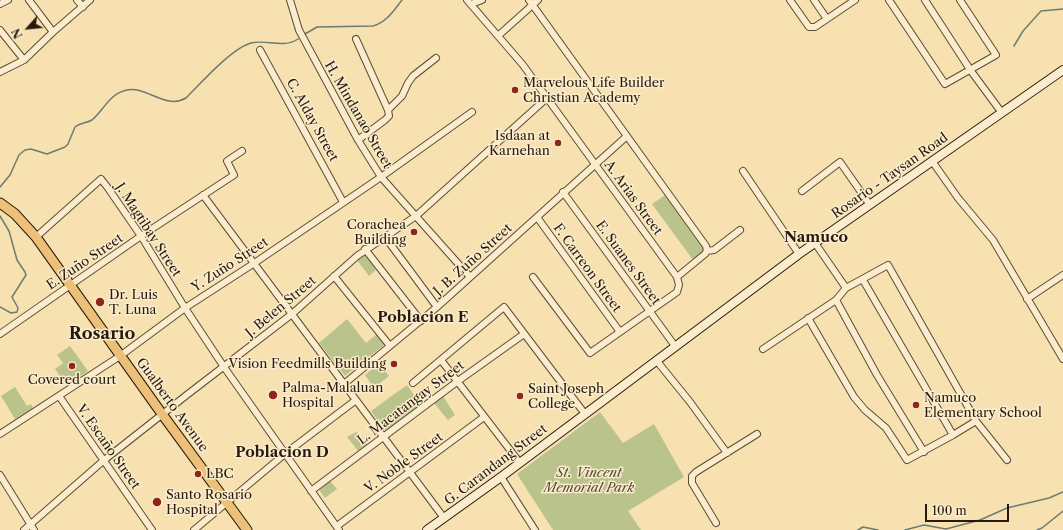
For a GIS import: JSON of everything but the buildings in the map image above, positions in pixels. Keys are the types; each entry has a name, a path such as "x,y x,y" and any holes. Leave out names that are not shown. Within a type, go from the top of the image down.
{"main road":[{"name":"Rosario - Taysan Road","path":"675,346 799,254 1063,70"},
{"name":"Gualberto Avenue","path":"0,203 15,214 36,237 120,356 248,530"},
{"name":"G. Carandang Street","path":"427,530 520,463 675,346"}],"street":[{"path":"0,4 8,0"},
{"path":"29,0 53,32"},
{"path":"78,0 83,7"},
{"path":"0,72 24,60 53,32 90,0"},
{"name":"H. Mindanao Street","path":"290,0 299,30 358,140 381,177 470,277"},
{"path":"469,2 482,0"},
{"path":"499,35 531,3 538,0"},
{"path":"790,0 809,27 815,27 827,20 855,0"},
{"path":"814,0 827,20"},
{"path":"889,0 945,84 996,55 960,0"},
{"path":"925,0 970,70 1002,113"},
{"name":"A. Arias Street","path":"469,2 499,35 548,98 677,277"},
{"path":"531,3 706,246 707,251"},
{"path":"0,30 24,60"},
{"path":"356,39 388,110 389,116 358,140"},
{"name":"C. Alday Street","path":"260,50 343,202"},
{"path":"388,110 402,96 408,82 413,76 436,58"},
{"name":"J. Belen Street","path":"24,530 33,527 104,461 162,414 292,314 365,249 416,216 548,98"},
{"name":"Y. Zuño Street","path":"0,434 120,356 185,308 253,264 381,177 472,112"},
{"name":"J. B. Zuño Street","path":"344,384 438,307 563,192 627,136"},
{"name":"E. Zuño Street","path":"0,334 141,236 234,175 227,161 242,151"},
{"path":"932,161 958,198 993,240 1063,359"},
{"path":"802,191 840,162 870,205"},
{"path":"744,171 799,254"},
{"name":"J. Magtibay Street","path":"36,237 101,179 141,236 185,308 224,366 338,528"},
{"name":"E. Suanes Street","path":"563,192 675,346"},
{"path":"203,195 444,518"},
{"name":"F. Carreon Street","path":"537,217 620,332"},
{"path":"533,277 590,353 677,292 680,285 677,277 707,251 714,250 740,230"},
{"path":"385,237 438,307"},
{"path":"815,243 846,288"},
{"path":"365,249 421,321"},
{"path":"763,349 836,300 846,288 888,265 976,421 1007,460"},
{"path":"1027,299 1063,275"},
{"path":"334,276 390,346"},
{"path":"863,280 953,436"},
{"path":"836,300 877,375 924,452"},
{"path":"413,383 504,307 584,414"},
{"path":"808,318 857,401 864,410 886,428 905,459 910,460 953,436 976,421"},
{"name":"L. Macatangay Street","path":"311,491 458,381 524,334"},
{"path":"441,360 520,463"},
{"path":"656,360 690,402 727,454"},
{"name":"V. Escaño Street","path":"59,396 152,530"},
{"path":"194,530 286,453 356,400"},
{"name":"V. Noble Street","path":"338,528 484,417"},
{"path":"716,523 692,483 692,476 757,434"},
{"path":"0,475 33,527"},
{"path":"501,477 535,530"}],"green space":[{"path":"665,195 703,247 704,252 693,260 652,204"},
{"path":"365,254 376,270 369,276 357,260"},
{"path":"347,319 366,343 377,334 385,344 345,376 319,343"},
{"name":"Covered court","path":"70,346 88,371 67,386 55,369 63,363 57,355"},
{"path":"379,363 389,376 374,388 365,375"},
{"path":"407,385 421,405 386,432 371,411"},
{"path":"15,387 27,406 31,404 34,410 29,414 27,412 15,419 1,396"},
{"path":"443,396 455,415 448,420 434,403"},
{"name":"St. Vincent Memorial Park","path":"600,412 623,443 654,424 684,477 628,511 641,530 553,530 517,474"},
{"path":"356,432 368,445 359,452 347,437"},
{"path":"330,481 337,489 325,498 319,490"}],"waterway":[{"path":"305,34 317,27 373,26 386,19 402,0"},
{"path":"1014,46 1023,31 1041,11 1063,9"},
{"path":"0,187 10,175 19,155 25,150 31,149 47,154 65,147 68,144 75,127 92,120 111,98 121,92 127,90 142,91 164,100 179,101 186,98 217,67 243,46 257,42 281,44 298,39"},
{"path":"0,216 9,231 17,260 26,275 12,297 18,308 17,312 11,313 0,307"},
{"path":"905,530 924,525 946,529 980,520 1007,508 1049,498 1063,492"},
{"path":"1037,530 1042,528 1063,511"},
{"path":"858,530 863,527 878,530"}],"place":[{"name":"Marvelous Life Builder Christian Academy","path":"515,90"},
{"name":"Isdaan at Karnehan","path":"558,143"},
{"name":"Corachea Building","path":"414,232"},
{"name":"Dr. Luis T. Luna","path":"100,302"},
{"name":"Vision Feedmills Building","path":"394,364"},
{"name":"Covered court","path":"72,366"},
{"name":"Palma-Malaluan Hospital","path":"273,395"},
{"name":"Saint Joseph College","path":"520,396"},
{"name":"Namuco Elementary School","path":"916,405"},
{"name":"LBC","path":"198,474"},
{"name":"Santo Rosario Hospital","path":"157,502"}],"district":[{"name":"Namuco","path":"816,238"},
{"name":"Poblacion E","path":"423,318"},
{"name":"Rosario","path":"102,334"},
{"name":"Poblacion D","path":"282,453"}]}
